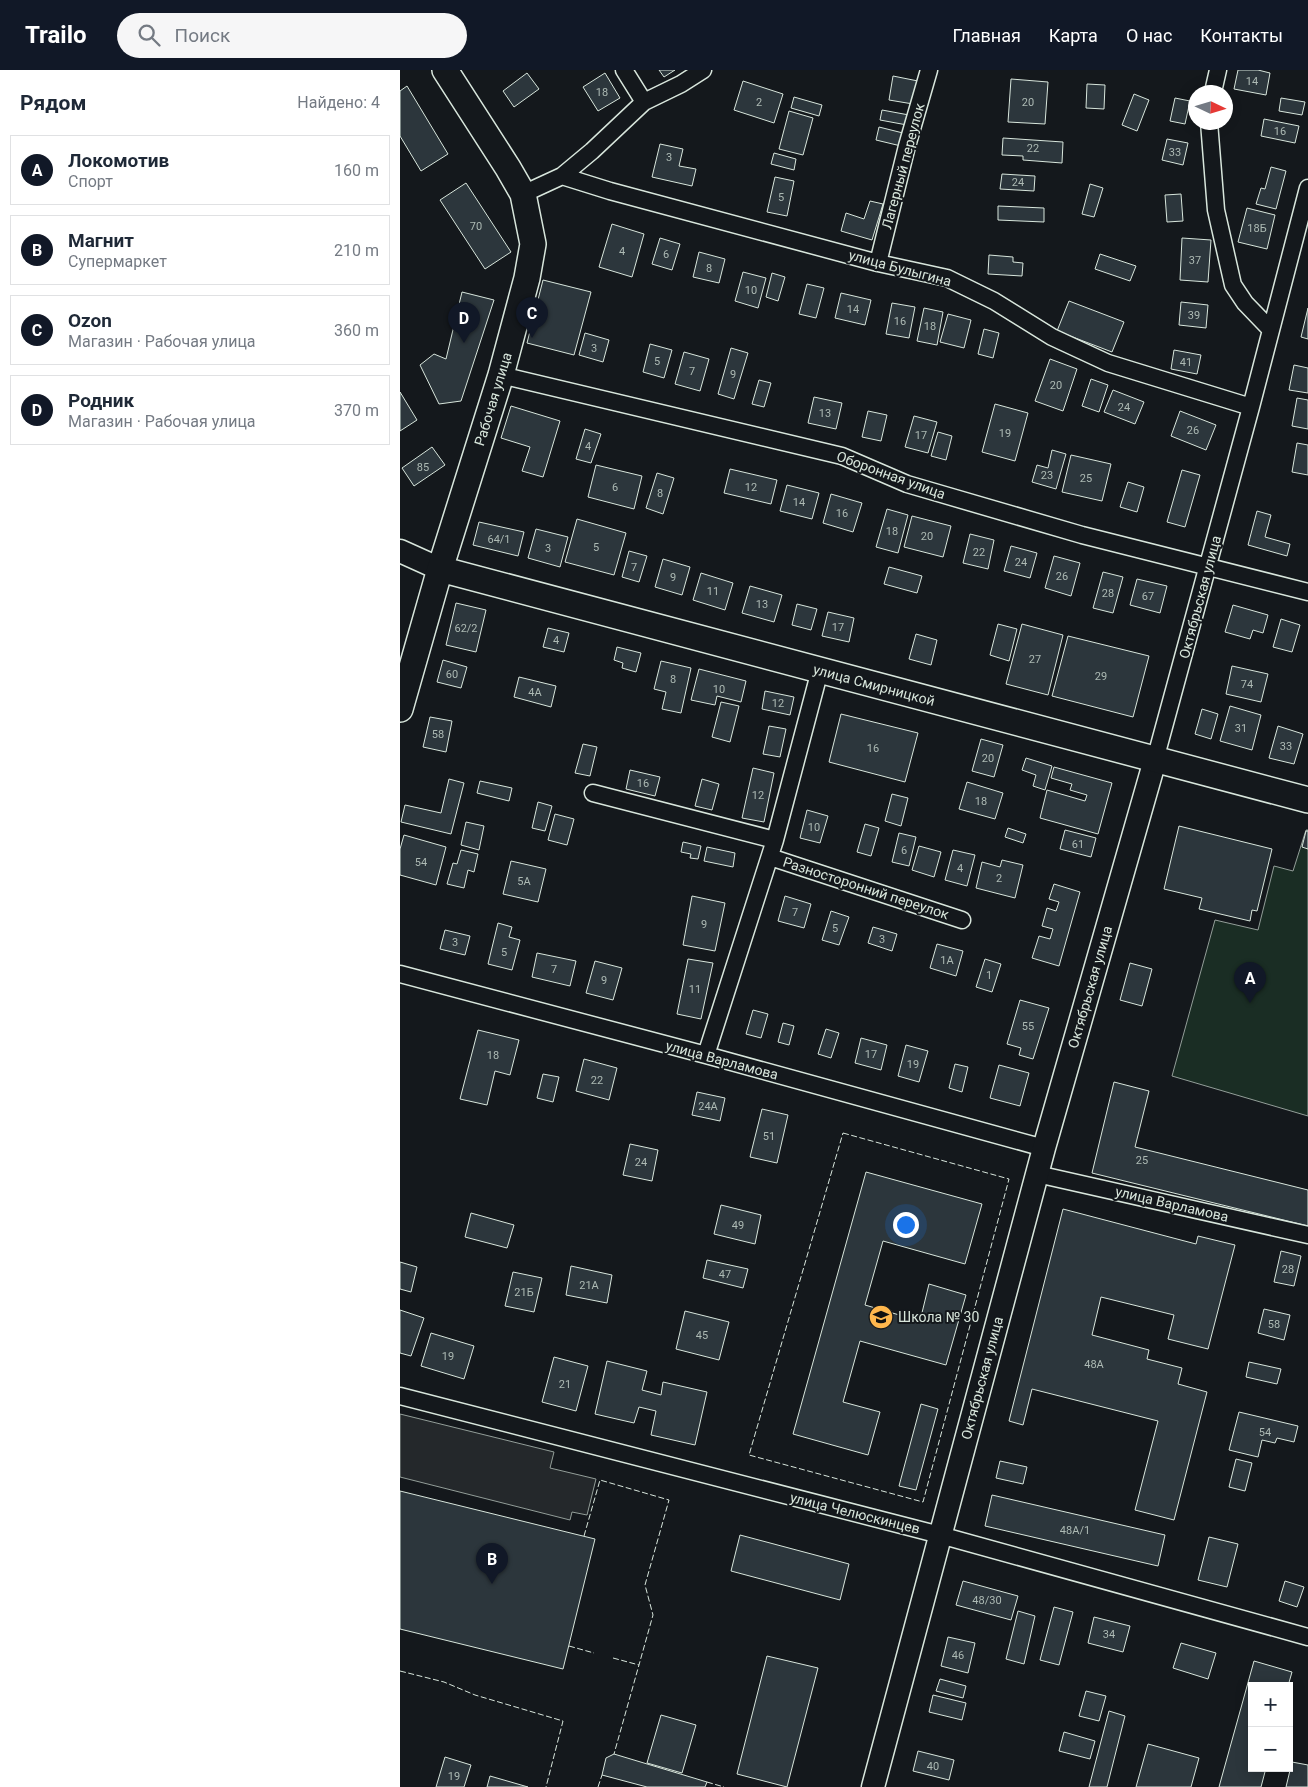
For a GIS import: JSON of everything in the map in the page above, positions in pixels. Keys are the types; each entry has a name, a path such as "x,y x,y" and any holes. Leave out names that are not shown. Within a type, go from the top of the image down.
{"main road":[{"name":"Рабочая улица","path":"400,709 440,569 501,375 527,278 534,244 523,194 445,70"},
{"path":"400,551 440,569"},
{"name":"улица Смирницкой","path":"440,569 1308,800"},
{"name":"Октябрьская улица","path":"873,1787 1044,1148 1155,760"}],"street":[{"path":"624,70 644,102"},
{"path":"523,194 562,176 592,151 644,102 681,84 703,70"},
{"name":"Лагерный переулок","path":"878,263 928,70"},
{"path":"1214,85 1218,70"},
{"path":"1210,130 1216,210 1233,285 1245,303 1270,329"},
{"name":"улица Булыгина","path":"562,176 878,263 947,278 994,301 1052,337 1108,363 1252,407"},
{"name":"Октябрьская улица","path":"1155,760 1252,407 1270,329 1308,188"},
{"name":"Оборонная улица","path":"501,375 842,456 907,484 1082,535 1308,592"},
{"path":"706,1055 770,857 820,670"},
{"name":"Разносторонний переулок","path":"593,793 775,840"},
{"name":"Разносторонний переулок","path":"770,857 962,920"},
{"name":"улица Варламова","path":"400,974 706,1055 1044,1148"},
{"name":"улица Варламова","path":"1037,1174 1308,1235"},
{"name":"улица Челюскинцев","path":"400,1396 940,1535 1308,1637"}],"green space":[{"path":"1306,830 1308,830 1308,1116 1172,1076 1215,920 1258,930 1274,866 1293,871"}],"shaded area":[{"path":"400,1414 554,1452 550,1468 596,1479 587,1515 572,1512 570,1520 400,1477"}],"building":[{"path":"659,70 675,70 664,77"},
{"path":"1238,70 1258,70 1270,73 1266,95 1234,89"},
{"path":"527,73 539,89 514,107 503,91"},
{"path":"605,73 620,98 598,111 583,87"},
{"path":"893,76 918,81 913,104 889,100"},
{"path":"1011,79 1048,82 1045,124 1008,122"},
{"path":"743,81 783,94 774,123 734,110"},
{"path":"1087,84 1105,85 1104,109 1086,108"},
{"path":"407,86 448,154 421,171 400,136 400,91"},
{"path":"1134,94 1149,100 1137,131 1122,125"},
{"path":"794,97 822,105 819,116 791,108"},
{"path":"1175,98 1188,101 1185,124 1170,121"},
{"path":"1281,98 1305,102 1302,115 1279,111"},
{"path":"882,110 909,115 907,125 880,120"},
{"path":"789,111 813,118 803,155 779,149"},
{"path":"1264,119 1299,126 1295,143 1261,136"},
{"path":"879,127 903,133 901,146 876,140"},
{"path":"1003,138 1063,142 1062,163 1023,160 1023,156 1002,155"},
{"path":"1167,139 1188,143 1183,165 1162,160"},
{"path":"660,144 683,149 679,166 696,169 692,186 652,177"},
{"path":"774,153 796,159 794,170 771,164"},
{"path":"1271,167 1286,171 1276,209 1256,204 1261,188 1265,189"},
{"path":"1002,174 1035,176 1034,191 1000,189"},
{"path":"775,177 794,181 787,216 767,212"},
{"path":"466,183 511,252 485,269 440,200"},
{"path":"1090,184 1103,188 1094,217 1082,214"},
{"path":"1181,194 1183,221 1167,222 1165,195"},
{"path":"870,201 883,204 872,240 841,231 846,213 864,219"},
{"path":"998,206 1044,208 1044,222 998,220"},
{"path":"1247,208 1275,215 1267,249 1238,242"},
{"path":"612,224 644,234 632,277 599,267"},
{"path":"660,238 680,244 672,270 652,264"},
{"path":"1182,238 1211,240 1208,282 1180,280"},
{"path":"699,252 725,259 719,283 693,277"},
{"path":"1100,254 1136,266 1130,281 1095,269"},
{"path":"989,255 1013,257 1013,262 1023,263 1022,276 988,274"},
{"path":"743,272 766,278 758,308 735,301"},
{"path":"772,273 785,277 778,301 766,297"},
{"path":"543,280 591,292 574,355 527,343"},
{"path":"807,284 824,288 816,318 799,314"},
{"path":"462,292 494,300 461,401 439,404 420,365 434,354 446,359"},
{"path":"841,293 871,300 865,325 835,318"},
{"path":"1069,301 1124,322 1112,352 1057,331"},
{"path":"1181,302 1208,305 1206,328 1179,325"},
{"path":"892,303 915,307 909,338 886,334"},
{"path":"924,308 943,312 937,345 917,341"},
{"path":"1308,308 1308,339 1301,337"},
{"path":"948,314 971,320 964,348 940,342"},
{"path":"984,329 999,333 993,358 978,354"},
{"path":"585,333 609,340 603,362 579,355"},
{"path":"650,344 672,350 664,378 643,372"},
{"path":"731,348 748,353 734,399 718,394"},
{"path":"1174,350 1201,355 1197,374 1171,369"},
{"path":"684,352 709,359 700,391 675,384"},
{"path":"1050,359 1077,369 1063,411 1035,401"},
{"path":"1294,365 1308,368 1308,393 1289,390"},
{"path":"1091,379 1108,385 1099,412 1082,406"},
{"path":"759,380 771,383 764,407 752,404"},
{"path":"1113,390 1144,402 1135,424 1104,412"},
{"path":"400,392 417,420 400,431"},
{"path":"814,397 842,403 836,429 808,423"},
{"path":"1297,398 1308,400 1308,429 1292,426"},
{"path":"995,404 1028,413 1015,461 982,452"},
{"path":"511,406 560,421 543,477 522,471 530,447 501,438"},
{"path":"868,411 887,415 881,441 862,437"},
{"path":"1180,411 1216,425 1206,450 1171,436"},
{"path":"914,416 937,422 928,453 905,447"},
{"path":"585,429 601,434 591,463 576,459"},
{"path":"938,432 952,436 946,460 931,456"},
{"path":"1297,443 1308,445 1308,475 1292,472"},
{"path":"432,447 445,465 414,486 402,468"},
{"path":"1052,450 1066,454 1056,489 1032,482 1037,465 1048,468"},
{"path":"1071,455 1111,464 1102,501 1062,492"},
{"path":"596,465 642,476 634,509 588,497"},
{"path":"730,469 777,480 771,504 724,493"},
{"path":"1182,470 1200,475 1185,527 1167,522"},
{"path":"657,473 674,478 663,514 646,508"},
{"path":"1128,482 1144,487 1137,512 1120,507"},
{"path":"787,485 819,493 812,519 780,511"},
{"path":"831,494 862,503 853,532 823,523"},
{"path":"887,509 908,515 898,553 876,547"},
{"path":"1257,511 1271,515 1265,537 1290,544 1287,556 1248,545"},
{"path":"912,516 951,526 943,557 904,547"},
{"path":"577,519 626,533 614,575 565,562"},
{"path":"479,522 524,532 518,556 473,545"},
{"path":"536,529 568,537 560,567 528,558"},
{"path":"970,534 994,540 988,569 963,563"},
{"path":"1011,546 1037,553 1030,578 1004,571"},
{"path":"629,551 647,556 639,582 622,577"},
{"path":"1054,556 1080,563 1071,596 1045,588"},
{"path":"663,559 690,567 682,595 655,587"},
{"path":"889,567 922,576 917,593 884,584"},
{"path":"1103,572 1123,577 1113,613 1093,608"},
{"path":"701,573 733,583 725,610 693,600"},
{"path":"1137,579 1167,586 1160,613 1130,605"},
{"path":"750,586 782,595 774,622 742,613"},
{"path":"456,603 486,610 476,652 446,645"},
{"path":"797,604 817,609 811,630 792,625"},
{"path":"1233,605 1268,615 1263,633 1253,630 1250,639 1225,632"},
{"path":"828,612 854,618 849,642 822,636"},
{"path":"1281,619 1300,625 1292,652 1273,647"},
{"path":"998,624 1017,629 1009,661 990,655"},
{"path":"1022,624 1063,635 1048,695 1006,684"},
{"path":"548,628 569,633 564,652 543,647"},
{"path":"916,634 937,640 931,665 909,659"},
{"path":"1068,636 1149,656 1133,717 1052,696"},
{"path":"617,647 641,653 636,672 622,668 623,663 614,660"},
{"path":"443,660 467,667 461,688 437,682"},
{"path":"661,661 691,668 681,713 662,709 666,692 654,689"},
{"path":"1232,666 1268,674 1261,702 1226,694"},
{"path":"699,669 746,681 741,702 717,696 715,705 691,700"},
{"path":"519,677 556,686 551,707 514,697"},
{"path":"765,691 794,697 790,715 762,709"},
{"path":"721,702 739,706 730,742 712,737"},
{"path":"1230,706 1261,715 1252,750 1220,741"},
{"path":"1202,709 1218,714 1211,739 1195,734"},
{"path":"841,714 918,733 905,782 829,762"},
{"path":"430,717 452,721 446,752 423,747"},
{"path":"769,726 786,729 780,757 763,754"},
{"path":"1278,726 1303,734 1294,764 1269,758"},
{"path":"981,739 1003,745 994,777 972,771"},
{"path":"583,744 597,747 590,776 575,773"},
{"path":"1026,758 1052,766 1045,790 1033,786 1036,775 1022,770"},
{"path":"1054,767 1112,783 1098,834 1040,818 1047,790 1085,801 1087,795 1070,790 1072,784 1051,778"},
{"path":"753,768 774,773 764,822 742,818"},
{"path":"630,770 660,777 655,796 626,789"},
{"path":"449,779 464,783 451,834 401,822 405,805 441,813"},
{"path":"702,779 719,784 712,810 695,806"},
{"path":"480,781 512,788 509,801 477,793"},
{"path":"967,782 1003,793 995,819 959,809"},
{"path":"892,794 908,798 901,826 885,821"},
{"path":"538,802 552,806 545,831 532,828"},
{"path":"807,810 828,816 820,843 800,838"},
{"path":"555,814 574,819 567,845 548,840"},
{"path":"466,822 484,826 479,850 461,845"},
{"path":"865,824 879,828 871,856 857,852"},
{"path":"1179,826 1272,849 1257,911 1252,910 1250,921 1199,909 1202,898 1164,889"},
{"path":"1008,828 1026,834 1023,843 1005,837"},
{"path":"1065,830 1096,838 1091,857 1060,849"},
{"path":"1306,831 1308,831 1308,849 1302,847"},
{"path":"899,833 916,837 909,866 892,862"},
{"path":"404,835 446,847 436,885 400,875 400,849"},
{"path":"683,842 701,846 698,859 690,858 691,854 681,852"},
{"path":"919,846 941,852 934,877 912,870"},
{"path":"707,847 735,853 733,867 704,861"},
{"path":"461,850 478,854 474,872 468,870 464,888 447,884 453,863 457,864"},
{"path":"953,850 975,855 967,886 945,880"},
{"path":"1002,860 1023,865 1015,898 976,888 982,862 1000,867"},
{"path":"511,861 546,869 538,902 503,894"},
{"path":"1054,884 1080,892 1059,966 1032,958 1039,936 1050,939 1053,929 1042,926 1047,908 1056,911 1059,902 1049,899"},
{"path":"692,896 725,903 715,951 683,945"},
{"path":"785,896 811,904 804,928 778,921"},
{"path":"831,911 849,917 839,945 822,940"},
{"path":"498,923 512,927 509,937 520,940 512,970 488,964"},
{"path":"873,927 897,934 892,951 868,943"},
{"path":"445,930 470,936 465,955 440,949"},
{"path":"937,944 963,951 956,976 930,968"},
{"path":"537,953 576,961 570,986 532,977"},
{"path":"688,959 713,963 701,1019 677,1014"},
{"path":"985,959 1001,964 992,992 976,987"},
{"path":"595,961 622,968 613,1000 586,993"},
{"path":"1130,963 1152,969 1142,1006 1120,1000"},
{"path":"1020,1000 1049,1008 1033,1059 1019,1055 1021,1048 1007,1044"},
{"path":"753,1010 768,1014 761,1038 746,1034"},
{"path":"783,1023 794,1026 789,1045 778,1042"},
{"path":"826,1029 839,1033 831,1058 818,1054"},
{"path":"478,1030 519,1040 510,1075 495,1071 487,1105 460,1099"},
{"path":"861,1038 887,1045 881,1070 855,1063"},
{"path":"906,1045 928,1051 919,1082 898,1076"},
{"path":"584,1059 617,1068 609,1100 576,1091"},
{"path":"955,1064 968,1067 962,1092 949,1088"},
{"path":"999,1065 1029,1073 1020,1106 990,1098"},
{"path":"543,1074 559,1077 553,1102 537,1098"},
{"path":"1114,1082 1149,1091 1135,1147 1308,1190 1308,1226 1092,1173"},
{"path":"697,1092 725,1098 720,1121 692,1115"},
{"path":"762,1109 788,1115 777,1163 750,1157"},
{"path":"630,1144 658,1150 652,1181 623,1175"},
{"path":"866,1172 982,1204 965,1264 883,1241 865,1305 920,1321 929,1284 966,1295 946,1365 860,1341 843,1402 880,1412 868,1455 793,1434"},
{"path":"721,1205 761,1215 755,1244 714,1234"},
{"path":"1063,1209 1196,1244 1198,1236 1235,1245 1208,1349 1168,1339 1174,1315 1101,1297 1092,1335 1149,1350 1147,1359 1182,1368 1178,1384 1207,1392 1174,1520 1135,1510 1158,1421 1032,1389 1023,1425 1009,1421"},
{"path":"471,1213 514,1225 507,1248 465,1237"},
{"path":"1281,1251 1301,1256 1294,1286 1274,1282"},
{"path":"707,1260 748,1269 743,1288 703,1278"},
{"path":"400,1262 417,1267 411,1292 400,1289"},
{"path":"571,1266 612,1275 607,1303 566,1295"},
{"path":"513,1272 542,1278 534,1312 505,1306"},
{"path":"1264,1309 1290,1315 1284,1340 1258,1333"},
{"path":"400,1310 424,1318 411,1356 400,1353"},
{"path":"685,1311 729,1322 719,1360 676,1349"},
{"path":"431,1333 474,1346 464,1379 421,1366"},
{"path":"554,1357 588,1366 576,1411 542,1402"},
{"path":"607,1361 647,1371 642,1390 661,1395 663,1382 707,1392 695,1445 651,1435 656,1411 639,1407 634,1423 595,1414"},
{"path":"1249,1362 1281,1369 1277,1384 1246,1377"},
{"path":"921,1404 938,1409 916,1490 899,1486"},
{"path":"1239,1412 1298,1426 1294,1442 1277,1438 1275,1443 1262,1440 1258,1457 1229,1450"},
{"path":"1236,1459 1252,1463 1245,1491 1229,1487"},
{"path":"1000,1461 1027,1467 1023,1484 996,1478"},
{"path":"400,1491 595,1539 563,1669 400,1629"},
{"path":"992,1495 1165,1535 1158,1566 985,1526"},
{"path":"740,1535 849,1564 840,1600 731,1571"},
{"path":"1209,1537 1238,1544 1227,1587 1198,1580"},
{"path":"963,1581 1018,1596 1011,1620 956,1605"},
{"path":"1285,1581 1304,1587 1297,1607 1279,1601"},
{"path":"1054,1607 1073,1612 1059,1665 1040,1660"},
{"path":"1018,1611 1035,1616 1024,1664 1006,1659"},
{"path":"1094,1617 1130,1626 1123,1652 1088,1643"},
{"path":"948,1637 975,1643 968,1673 941,1666"},
{"path":"1181,1643 1216,1653 1208,1679 1173,1668"},
{"path":"767,1656 818,1668 787,1787 737,1774"},
{"path":"1254,1661 1292,1672 1289,1682 1248,1682"},
{"path":"940,1679 966,1686 963,1698 936,1691"},
{"path":"1248,1683 1248,1772 1265,1772 1261,1787 1219,1787"},
{"path":"1086,1691 1106,1696 1099,1721 1079,1716"},
{"path":"933,1695 966,1703 962,1720 929,1712"},
{"path":"1109,1711 1125,1716 1107,1787 1089,1787"},
{"path":"661,1715 696,1725 682,1773 647,1763"},
{"path":"1064,1732 1095,1741 1090,1759 1059,1751"},
{"path":"1148,1744 1199,1758 1191,1787 1136,1787"},
{"path":"918,1751 954,1760 949,1780 913,1771"},
{"path":"614,1754 707,1782 705,1787 647,1787 602,1775 606,1758"},
{"path":"445,1757 471,1765 464,1787 436,1787"},
{"path":"1293,1762 1308,1765 1308,1787 1286,1787 1290,1772 1293,1772"},
{"path":"490,1776 528,1787 487,1787"}],"fence":[{"path":"843,1133 1009,1179 923,1502 749,1455 843,1133"},
{"path":"584,1536 600,1480 669,1500 645,1585 653,1615 614,1754"},
{"path":"569,1646 594,1653"},
{"path":"613,1658 639,1665"},
{"path":"400,1671 444,1682 475,1695 563,1721 546,1787"},
{"path":"598,1787 602,1775"},
{"path":"707,1782 724,1787"}],"place":[{"name":"Ozon","path":"532,338"},
{"name":"Родник","path":"464,343"},
{"name":"Локомотив","path":"1250,1003"},
{"name":"Школа № 30","path":"881,1317"},
{"name":"Магнит","path":"492,1584"}]}
